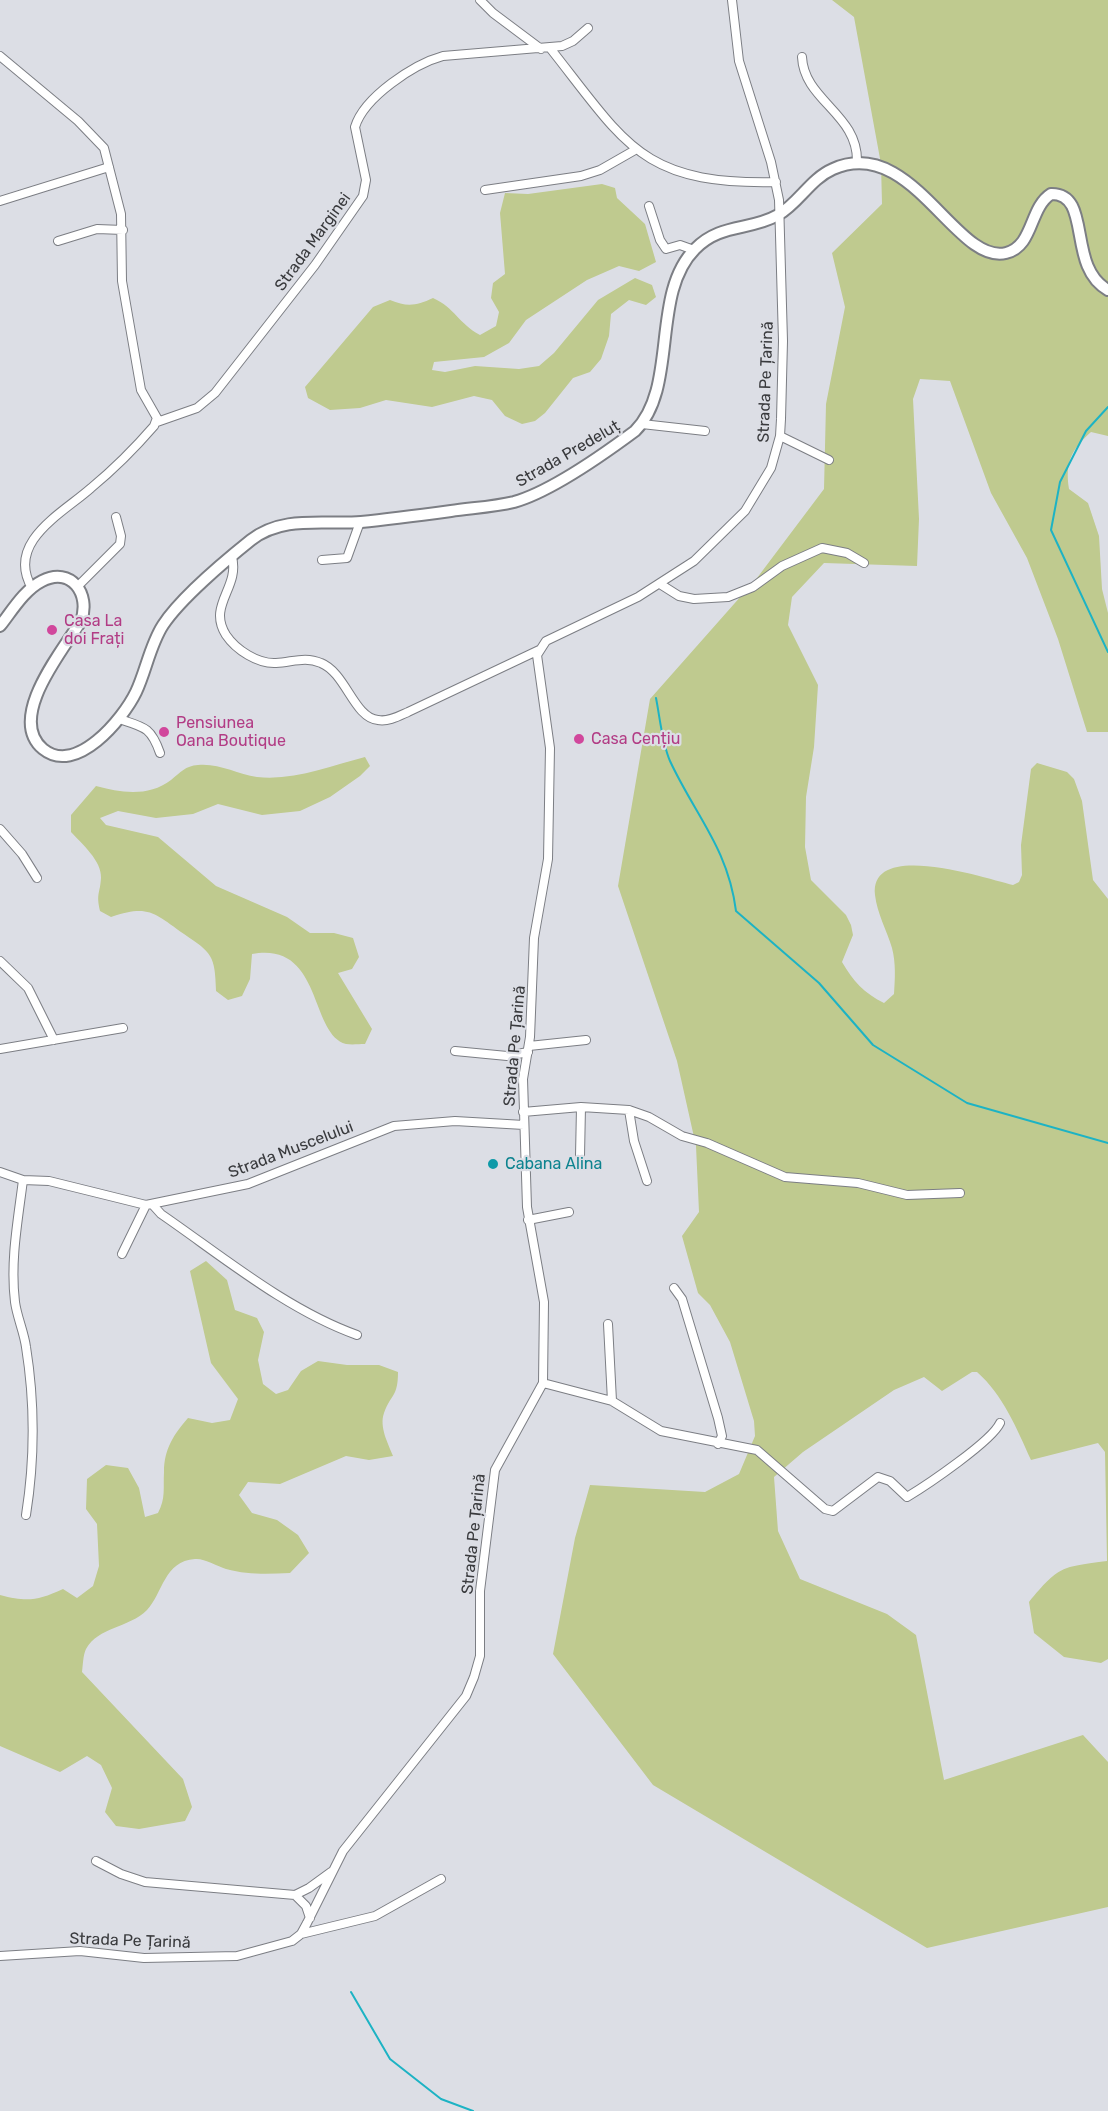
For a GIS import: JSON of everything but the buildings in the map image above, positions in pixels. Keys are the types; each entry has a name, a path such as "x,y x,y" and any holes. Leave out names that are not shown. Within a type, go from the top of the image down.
{"main road":[{"name":"Strada Predeluț","path":"78,586 83,594 85,611 33,704 30,717 33,738 38,745 54,755 72,755 92,744 119,719 135,693 163,625 251,540 275,527 296,523 360,522 520,500 542,490 623,440 642,424 654,395 677,280 694,250 722,231 778,215 825,173 842,165 857,163"},
{"path":"857,163 880,167 903,179 969,239 995,253 1005,253 1021,244 1035,212 1044,199 1051,194 1065,197 1074,208 1087,270 1098,284 1108,290"},
{"path":"0,626 32,588 53,578 65,579 78,586"}],"street":[{"path":"480,0 493,13 545,48 601,115 635,150 670,169 712,180 776,182"},
{"name":"Strada Pe Țarină","path":"232,557 234,571 219,608 220,622 228,637 243,651 259,661 274,663 305,659 324,664 346,686 356,704 371,719 386,720 408,712 539,650 551,637 660,584 694,561 744,511 767,478 780,436 783,341 776,182 739,62 732,0"},
{"name":"Strada Marginei","path":"157,422 197,408 215,393 315,265 363,196 366,180 354,127 362,112 380,94 427,61 443,57 545,48 573,42 588,28"},
{"path":"0,56 101,143 110,167 123,230 122,281 141,390 153,409 157,422 116,467 38,532 25,559 25,574 32,588"},
{"path":"802,57 806,78 856,141 857,163"},
{"path":"485,190 581,176 600,170 635,150"},
{"path":"0,201 110,167"},
{"path":"649,206 660,240 666,249 673,249 680,245 694,250"},
{"path":"58,241 97,230 123,230"},
{"path":"642,424 705,431"},
{"path":"780,436 829,460"},
{"path":"78,586 120,544 121,536 116,517"},
{"path":"322,560 347,558 360,522"},
{"path":"660,584 669,592 686,598 728,597 753,587 782,566 822,549 847,553 864,563"},
{"name":"Strada Pe Țarină","path":"0,1956 80,1951 144,1958 237,1956 292,1941 302,1934 344,1851 466,1695 474,1677 480,1656 480,1591 493,1476 499,1460 543,1383 544,1302 528,1220 523,1112 523,1079 534,985 534,938 548,859 550,748 539,650"},
{"path":"119,719 148,729 154,735 160,753"},
{"path":"0,829 22,854 37,878"},
{"path":"0,961 28,988 54,1040"},
{"path":"0,1049 123,1028"},
{"path":"455,1052 507,1056 528,1049 586,1040"},
{"path":"580,1156 581,1107"},
{"path":"523,1112 581,1107 628,1110 649,1117 682,1136 707,1143 785,1177 858,1184 907,1195 960,1193"},
{"path":"628,1110 634,1141 647,1181"},
{"name":"Strada Muscelului","path":"0,1172 23,1180 49,1181 149,1204 248,1184 394,1126 455,1121 524,1125"},
{"path":"23,1180 16,1219 14,1280 16,1304 26,1346 33,1415 34,1458 26,1515"},
{"path":"122,1254 149,1204 300,1309 332,1326 357,1335"},
{"path":"528,1220 568,1212"},
{"path":"674,1288 682,1299 718,1418 722,1436 718,1444"},
{"path":"608,1324 612,1401"},
{"path":"543,1383 612,1401 661,1431 757,1450 825,1509 833,1511 878,1477 890,1480 907,1497 975,1449 992,1435 1000,1422"},
{"path":"96,1861 121,1874 144,1882 295,1895 309,1888 333,1869"},
{"path":"302,1934 375,1916 441,1878"},
{"path":"295,1895 306,1906 310,1918"}],"green space":[{"path":"832,0 1108,0 1108,436 1091,432 1079,445 1071,457 1068,480 1069,489 1088,503 1099,536 1102,589 1108,613 1108,732 1087,732 1058,639 1027,558 991,493 950,381 920,379 913,399 919,519 917,566 824,563 792,597 788,625 818,685 814,747 806,797 805,847 811,880 846,915 851,925 853,935 842,962 850,975 865,991 884,1003 894,994 893,954 875,895 878,878 890,869 909,866 956,871 1013,885 1019,882 1022,875 1021,845 1031,769 1037,763 1067,772 1074,779 1082,801 1093,880 1108,899 1108,1659 1101,1663 1064,1657 1034,1633 1029,1602 1047,1581 1062,1570 1107,1561 1105,1452 1098,1443 1031,1460 1002,1402 977,1372 972,1372 942,1391 924,1377 894,1390 803,1452 774,1477 778,1531 800,1579 887,1614 916,1635 944,1780 1083,1735 1108,1762 1108,1907 927,1948 653,1785 553,1654 575,1538 590,1485 705,1492 739,1474 755,1436 754,1421 730,1342 710,1305 698,1293 682,1236 699,1212 696,1146 677,1061 618,886 650,699 757,578 824,489 826,404 845,307 832,253 882,204 881,164 854,17"},
{"path":"602,184 615,188 617,198 645,224 656,262 639,271 619,266 587,280 526,320 509,343 484,357 434,362 432,370 445,372 475,366 519,369 539,366 554,353 598,300 635,278 652,285 656,297 646,305 629,300 611,314 609,336 601,359 590,372 573,378 545,413 535,421 522,424 505,416 492,400 474,396 432,407 386,400 360,408 330,410 308,398 305,387 373,307 390,300 412,305 433,298 447,306 466,326 480,335 496,326 499,312 491,298 493,283 505,274 500,213 505,193 528,194"},
{"path":"365,757 370,766 360,776 330,797 300,811 262,815 218,804 193,814 156,818 118,811 100,818 106,825 158,837 216,886 287,917 310,933 334,933 353,938 359,957 352,969 338,973 372,1029 365,1044 346,1044 334,1037 303,974 291,961 275,954 252,954 250,979 242,996 228,1000 216,991 215,970 210,956 193,940 150,913 134,911 111,917 100,911 98,897 101,878 98,865 71,832 71,815 96,786 125,792 154,789 171,780 186,768 198,765 221,767 257,777 285,777"},
{"path":"206,1261 227,1280 235,1310 257,1318 264,1332 258,1360 263,1384 276,1394 288,1390 301,1371 318,1361 347,1365 379,1365 398,1372 395,1391 383,1418 385,1435 393,1456 369,1460 346,1456 280,1484 248,1482 239,1495 252,1513 277,1520 298,1535 309,1553 290,1573 242,1572 202,1560 185,1561 170,1572 147,1610 132,1621 98,1636 91,1642 85,1651 82,1672 183,1779 192,1807 185,1821 139,1829 116,1826 105,1812 112,1788 101,1765 87,1756 60,1772 0,1746 0,1595 32,1599 63,1589 77,1598 93,1586 99,1566 97,1524 86,1509 87,1479 106,1465 128,1468 139,1488 145,1517 158,1513 163,1498 166,1456 174,1436 183,1424 188,1418 212,1423 230,1420 238,1399 211,1363 190,1271"}],"waterway":[{"path":"1108,407 1086,431 1060,482 1051,530 1108,652"},
{"path":"656,698 667,754 718,850 732,889 736,911 819,983 873,1045 967,1103 1108,1143"},
{"path":"351,1992 390,2059 441,2099 473,2111"}],"place":[{"name":"Casa La doi Frați","path":"52,630"},
{"name":"Pensiunea Oana Boutique","path":"164,732"},
{"name":"Casa Cențiu","path":"579,739"},
{"name":"Cabana Alina","path":"493,1164"}]}
